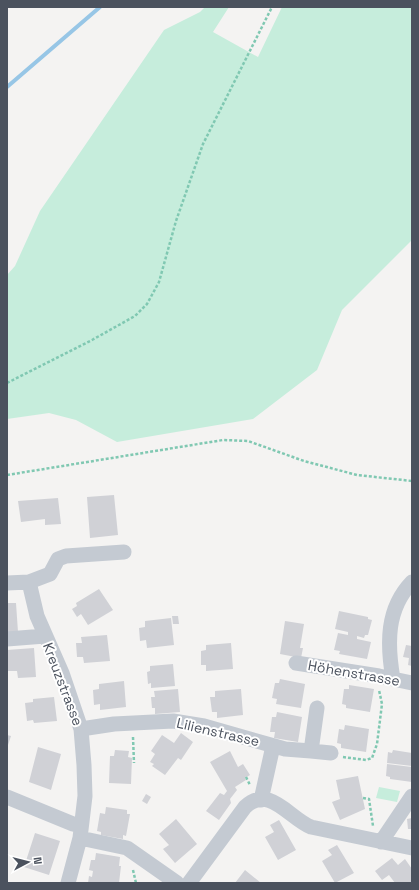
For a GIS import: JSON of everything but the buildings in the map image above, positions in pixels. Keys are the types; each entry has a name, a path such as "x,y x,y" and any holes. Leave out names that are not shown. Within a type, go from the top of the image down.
{"street":[{"path":"7,583 29,582 50,574 58,559 66,556 124,552"},
{"name":"Kreuzstrasse","path":"29,582 37,616 64,677 81,729 85,776 80,832 68,883"},
{"path":"393,678 389,654 390,624 400,598 412,582"},
{"path":"7,639 45,636"},
{"name":"Höhenstrasse","path":"296,663 393,678 412,683"},
{"path":"311,751 317,708"},
{"name":"Lilienstrasse","path":"81,729 131,723 173,721 194,723 273,746 331,753"},
{"path":"261,800 273,746"},
{"path":"380,842 412,796"},
{"path":"7,798 73,824 80,832 127,848 177,883"},
{"path":"189,883 251,801 271,800 281,806 300,822 311,827 412,848"}],"path":[{"path":"7,383 92,340 135,316 147,304 159,282 176,221 202,144 272,7"},
{"path":"7,475 223,440 248,442 304,461 357,475 412,481"},
{"path":"331,753 334,756 357,759 366,760 372,758 377,744 382,704"},
{"path":"131,723 134,744 134,763"},
{"path":"362,798 369,799 374,826 367,828"}],"green space":[{"path":"205,7 229,7 213,32 258,57 282,7 412,7 412,240 342,310 317,370 253,419 117,442 76,420 49,413 7,419 7,275 15,266 40,211 164,30 200,12"},
{"path":"379,787 400,791 397,802 376,798"}],"waterway":[{"path":"7,87 100,7"}]}
